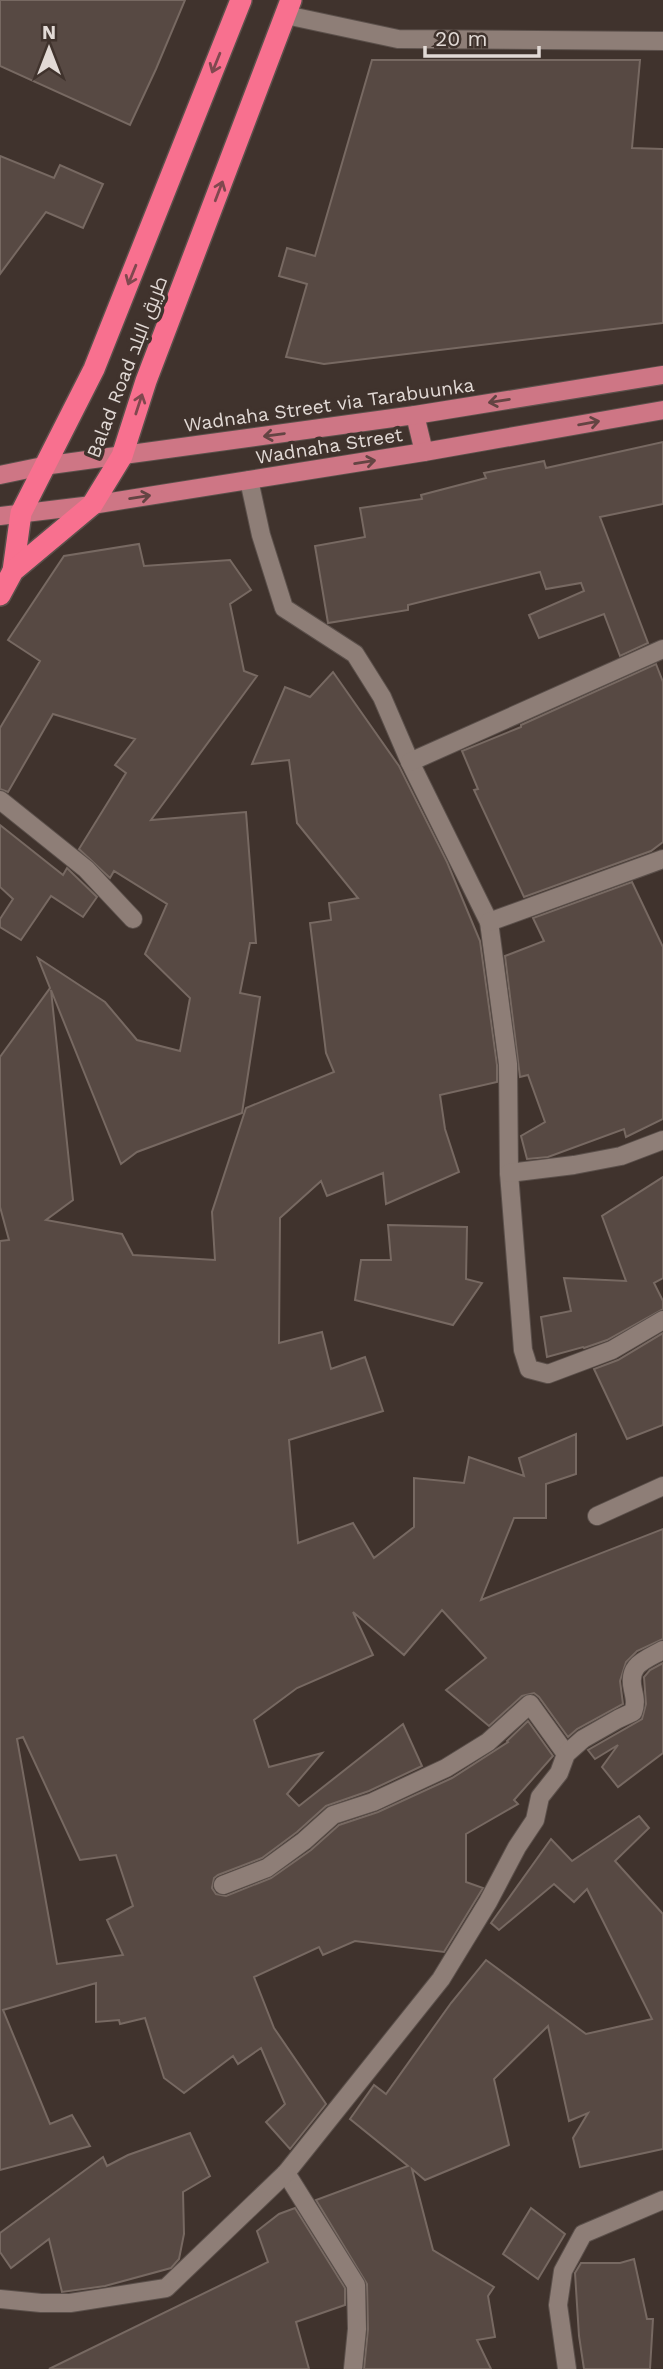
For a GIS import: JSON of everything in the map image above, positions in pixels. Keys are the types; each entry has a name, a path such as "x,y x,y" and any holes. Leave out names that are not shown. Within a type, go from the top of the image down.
{"highway":[{"name":"Balad Road طريق البلد","path":"13,571 10,515 43,466 94,369 241,0"},
{"name":"Balad Road طريق البلد","path":"13,571 92,505 122,456 146,381 288,7"},
{"path":"0,595 13,571"}],"main road":[{"name":"Wadnaha Street via Tarabuunka","path":"0,475 43,466 415,415 663,375"},
{"name":"Wadnaha Street","path":"10,515 250,480 663,410"},
{"path":"415,415 424,452"}],"street":[{"path":"288,7 398,39 663,41"},
{"path":"250,480 261,535 284,608 355,654 382,697 410,762 489,922 508,1064 509,1173 523,1350 530,1369 548,1374 612,1350 663,1320"},
{"path":"410,762 663,649"},
{"path":"0,800 86,869 133,919"},
{"path":"489,922 663,859"},
{"path":"509,1173 621,1156 663,1140"},
{"path":"597,1516 663,1486"},
{"path":"0,2299 70,2303 166,2288 286,2173 441,1979 534,1820 540,1797 559,1773 566,1754 583,1739 633,1712 636,1703 629,1677 633,1669 663,1650"},
{"path":"223,1885 267,1868 304,1841 333,1815 373,1802 446,1768 488,1742 530,1704 566,1754"},
{"path":"286,2173 356,2285 353,2369"},
{"path":"567,2369 558,2305 563,2271 583,2234 663,2200"}],"building":[{"path":"0,0 185,0 130,125 0,66"},
{"path":"372,60 640,60 632,148 663,149 663,323 324,364 286,357 307,284 279,276 287,248 315,256"},
{"path":"0,156 54,178 60,165 103,184 83,228 46,212 0,274"},
{"path":"663,442 663,504 600,517 648,643 620,656 604,614 539,638 529,615 584,591 581,583 546,589 540,572 408,605 408,610 328,623 315,546 365,537 360,508 422,499 421,495 486,478 484,473 544,461 546,468"},
{"path":"139,544 144,566 230,560 251,590 230,604 244,671 257,676 151,820 246,812 256,943 250,943 240,993 260,997 242,1113 137,1152 121,1164 51,990 73,1200 46,1220 122,1234 133,1255 215,1260 212,1212 246,1108 334,1072 326,1053 310,923 331,920 329,903 358,898 297,823 289,760 252,764 285,687 310,697 333,672 399,766 447,862 480,941 497,1082 440,1095 445,1129 459,1172 386,1204 383,1173 327,1196 321,1181 280,1218 279,1343 322,1332 331,1369 365,1357 383,1411 289,1440 298,1543 353,1523 374,1558 414,1527 414,1478 464,1483 469,1457 524,1476 519,1458 576,1434 576,1474 546,1484 546,1518 514,1518 481,1600 663,1529 663,1639 637,1651 626,1662 620,1681 623,1704 577,1729 568,1737 534,1693 522,1696 489,1726 446,1690 486,1658 442,1610 404,1655 353,1612 373,1655 297,1688 254,1720 269,1767 322,1753 287,1794 299,1806 403,1724 422,1766 369,1791 326,1806 262,1858 218,1875 214,1878 212,1888 216,1894 226,1896 271,1878 311,1850 339,1825 378,1812 452,1778 508,1742 528,1721 553,1756 514,1800 518,1804 466,1834 466,1882 483,1888 444,1952 355,1941 323,1955 319,1947 254,1977 274,2028 326,2104 290,2149 266,2122 285,2104 261,2048 238,2064 233,2056 184,2093 164,2078 145,2018 120,2024 119,2020 96,2022 96,1983 3,2010 50,2124 72,2115 90,2146 0,2170 0,1241 9,1240 0,1207 0,1057 50,988 38,958 105,1002 137,1040 180,1051 190,998 145,954 167,904 114,871 110,878 79,849 126,773 115,765 135,739 53,714 8,792 0,789 0,728 40,661 8,640 64,556","holes":["23,1737 80,1860 116,1855 133,1906 107,1920 123,1955 57,1964 17,1739"]},
{"path":"656,664 663,682 663,842 651,851 524,897 474,790 478,789 462,751 521,727"},
{"path":"0,825 63,875 67,868 97,897 83,917 51,896 21,940 0,927 0,919 13,899 0,887"},
{"path":"632,882 663,947 663,1119 626,1137 624,1129 548,1157 527,1159 521,1136 545,1122 528,1075 520,1077 505,956 544,941 533,918"},
{"path":"663,1177 663,1278 654,1283 663,1301 663,1309 607,1340 547,1357 541,1317 571,1311 564,1278 626,1281 602,1216"},
{"path":"388,1225 467,1227 466,1279 482,1283 453,1325 355,1300 361,1260 391,1260"},
{"path":"663,1333 663,1425 627,1439 594,1369 618,1360"},
{"path":"663,1663 663,1753 618,1787 602,1767 618,1745 595,1759 588,1750 642,1719 646,1704 644,1677"},
{"path":"639,1816 649,1828 615,1861 663,1914 663,2149 580,2167 573,2138 588,2113 569,2121 548,2026 494,2079 509,2145 425,2180 412,2169 433,2250 494,2287 488,2296 495,2337 477,2340 491,2369 364,2369 368,2329 367,2284 316,2200 408,2166 350,2119 374,2085 386,2094 451,2003 486,1960 586,2034 652,2019 587,1889 574,1902 554,1884 499,1930 491,1923 551,1839 572,1861"},
{"path":"190,2133 210,2176 183,2192 184,2234 179,2259 171,2268 105,2286 62,2292 49,2239 11,2268 0,2252 0,2233 103,2157 107,2166 128,2155"},
{"path":"295,2208 345,2288 345,2305 296,2322 309,2369 49,2369 268,2262 257,2231 279,2214"},
{"path":"531,2208 565,2234 538,2279 503,2254"},
{"path":"634,2259 647,2319 653,2319 650,2369 584,2369 575,2273 581,2263 620,2263"}]}
